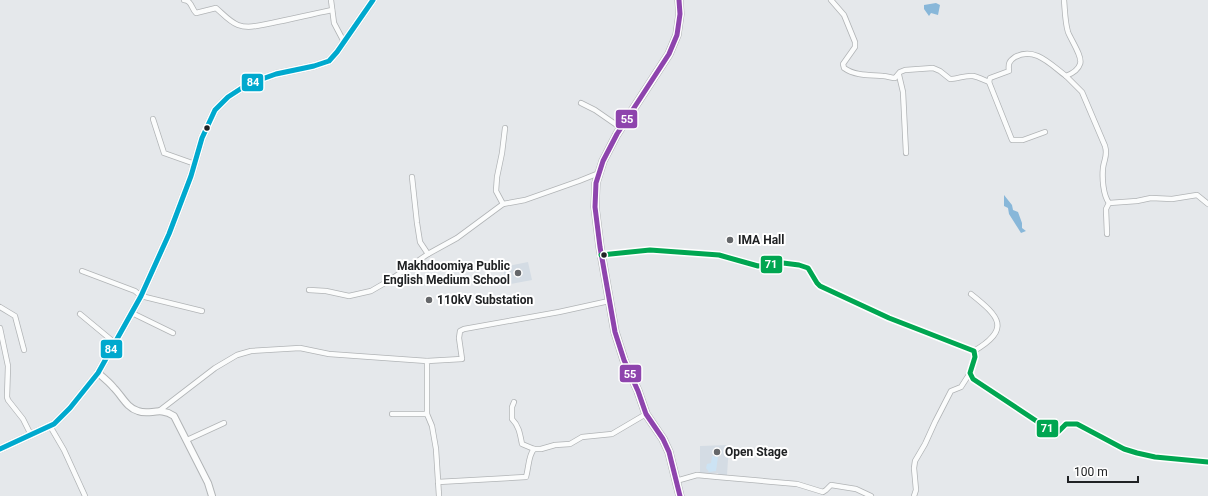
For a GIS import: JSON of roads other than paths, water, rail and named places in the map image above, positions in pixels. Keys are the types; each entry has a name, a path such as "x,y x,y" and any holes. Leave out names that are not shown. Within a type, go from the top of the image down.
{"main road":[{"path":"0,449 50,426 70,408 98,373 141,296 169,234 202,138 215,110 228,97 248,84 276,74 314,66 329,61 337,52 373,0"},
{"path":"679,0 680,14 677,35 669,54 621,128 603,161 596,183 595,207 601,255 615,332 624,360 638,391 646,414 663,439 669,452 680,496"},
{"path":"98,373 114,388 131,408 140,412 167,411 174,416 208,483 212,496"}],"street":[{"path":"184,0 192,4 196,13 216,8 232,22 245,26 282,22 332,10"},
{"path":"331,0 334,23 344,42"},
{"path":"831,0 844,15 855,42 855,47 843,64 844,68 853,73 895,78 900,72 905,70 933,68 940,71 950,79 974,76 989,82 1012,140 1023,140 1045,132"},
{"path":"1064,0 1065,19 1068,32 1081,59 1075,72 1066,76"},
{"path":"989,82 990,78 1010,71 1008,66 1010,62 1021,54 1030,53 1036,54 1044,59 1066,76 1082,92 1107,153 1103,168 1103,180 1105,199 1109,203"},
{"path":"1058,70 1075,72"},
{"path":"899,75 903,92 906,153"},
{"path":"581,103 595,110 621,128"},
{"path":"153,119 164,153 194,164"},
{"path":"503,204 496,191 505,128"},
{"path":"309,290 326,291 350,296 371,291 463,233 503,204 526,200 599,173"},
{"path":"412,178 420,242 428,254"},
{"path":"1109,203 1197,195 1208,204"},
{"path":"1107,234 1106,209 1109,203"},
{"path":"601,255 650,250 682,251 719,256 758,266 783,263 799,265 808,268 820,286 889,318 974,351"},
{"path":"82,271 135,291 141,296 202,312"},
{"path":"971,294 992,312 998,326 992,338 974,351"},
{"path":"159,411 215,368 237,355 251,351 300,348 329,354 427,361 462,359 459,338 460,331 464,329 559,312 609,301"},
{"path":"0,307 17,318 24,350"},
{"path":"132,313 173,333"},
{"path":"80,314 115,343"},
{"path":"0,328 8,366 7,397 23,419 31,435"},
{"path":"914,496 916,490 914,468 916,458 925,444 934,422 951,391 961,387 970,373 975,357 974,351"},
{"path":"427,361 427,414 432,426 436,449 439,496"},
{"path":"970,373 973,379 1053,432 1058,432 1066,424 1077,424 1124,449 1136,453 1155,457 1208,462"},
{"path":"514,402 512,407 512,419 517,424 522,444 540,450 555,445 570,444 587,436 612,434 646,414"},
{"path":"392,414 427,414"},
{"path":"187,440 224,423"},
{"path":"50,426 64,450 85,496"},
{"path":"438,482 526,477 530,464 530,454 534,449"},
{"path":"676,481 697,475 797,484 823,492 831,485 856,489 871,496"}],"water":[{"path":"936,3 940,5 938,15 931,13 929,16 924,9 924,5"},
{"path":"1004,195 1012,205 1013,210 1018,212 1022,223 1022,228 1026,231 1021,233 1009,214 1008,208 1004,206"}],"place":[{"name":"IMA Hall","path":"730,240"},
{"name":"Makhdoomiya Public English Medium School","path":"518,273"},
{"name":"110kV Substation","path":"429,300"},
{"name":"Open Stage","path":"717,452"}]}
